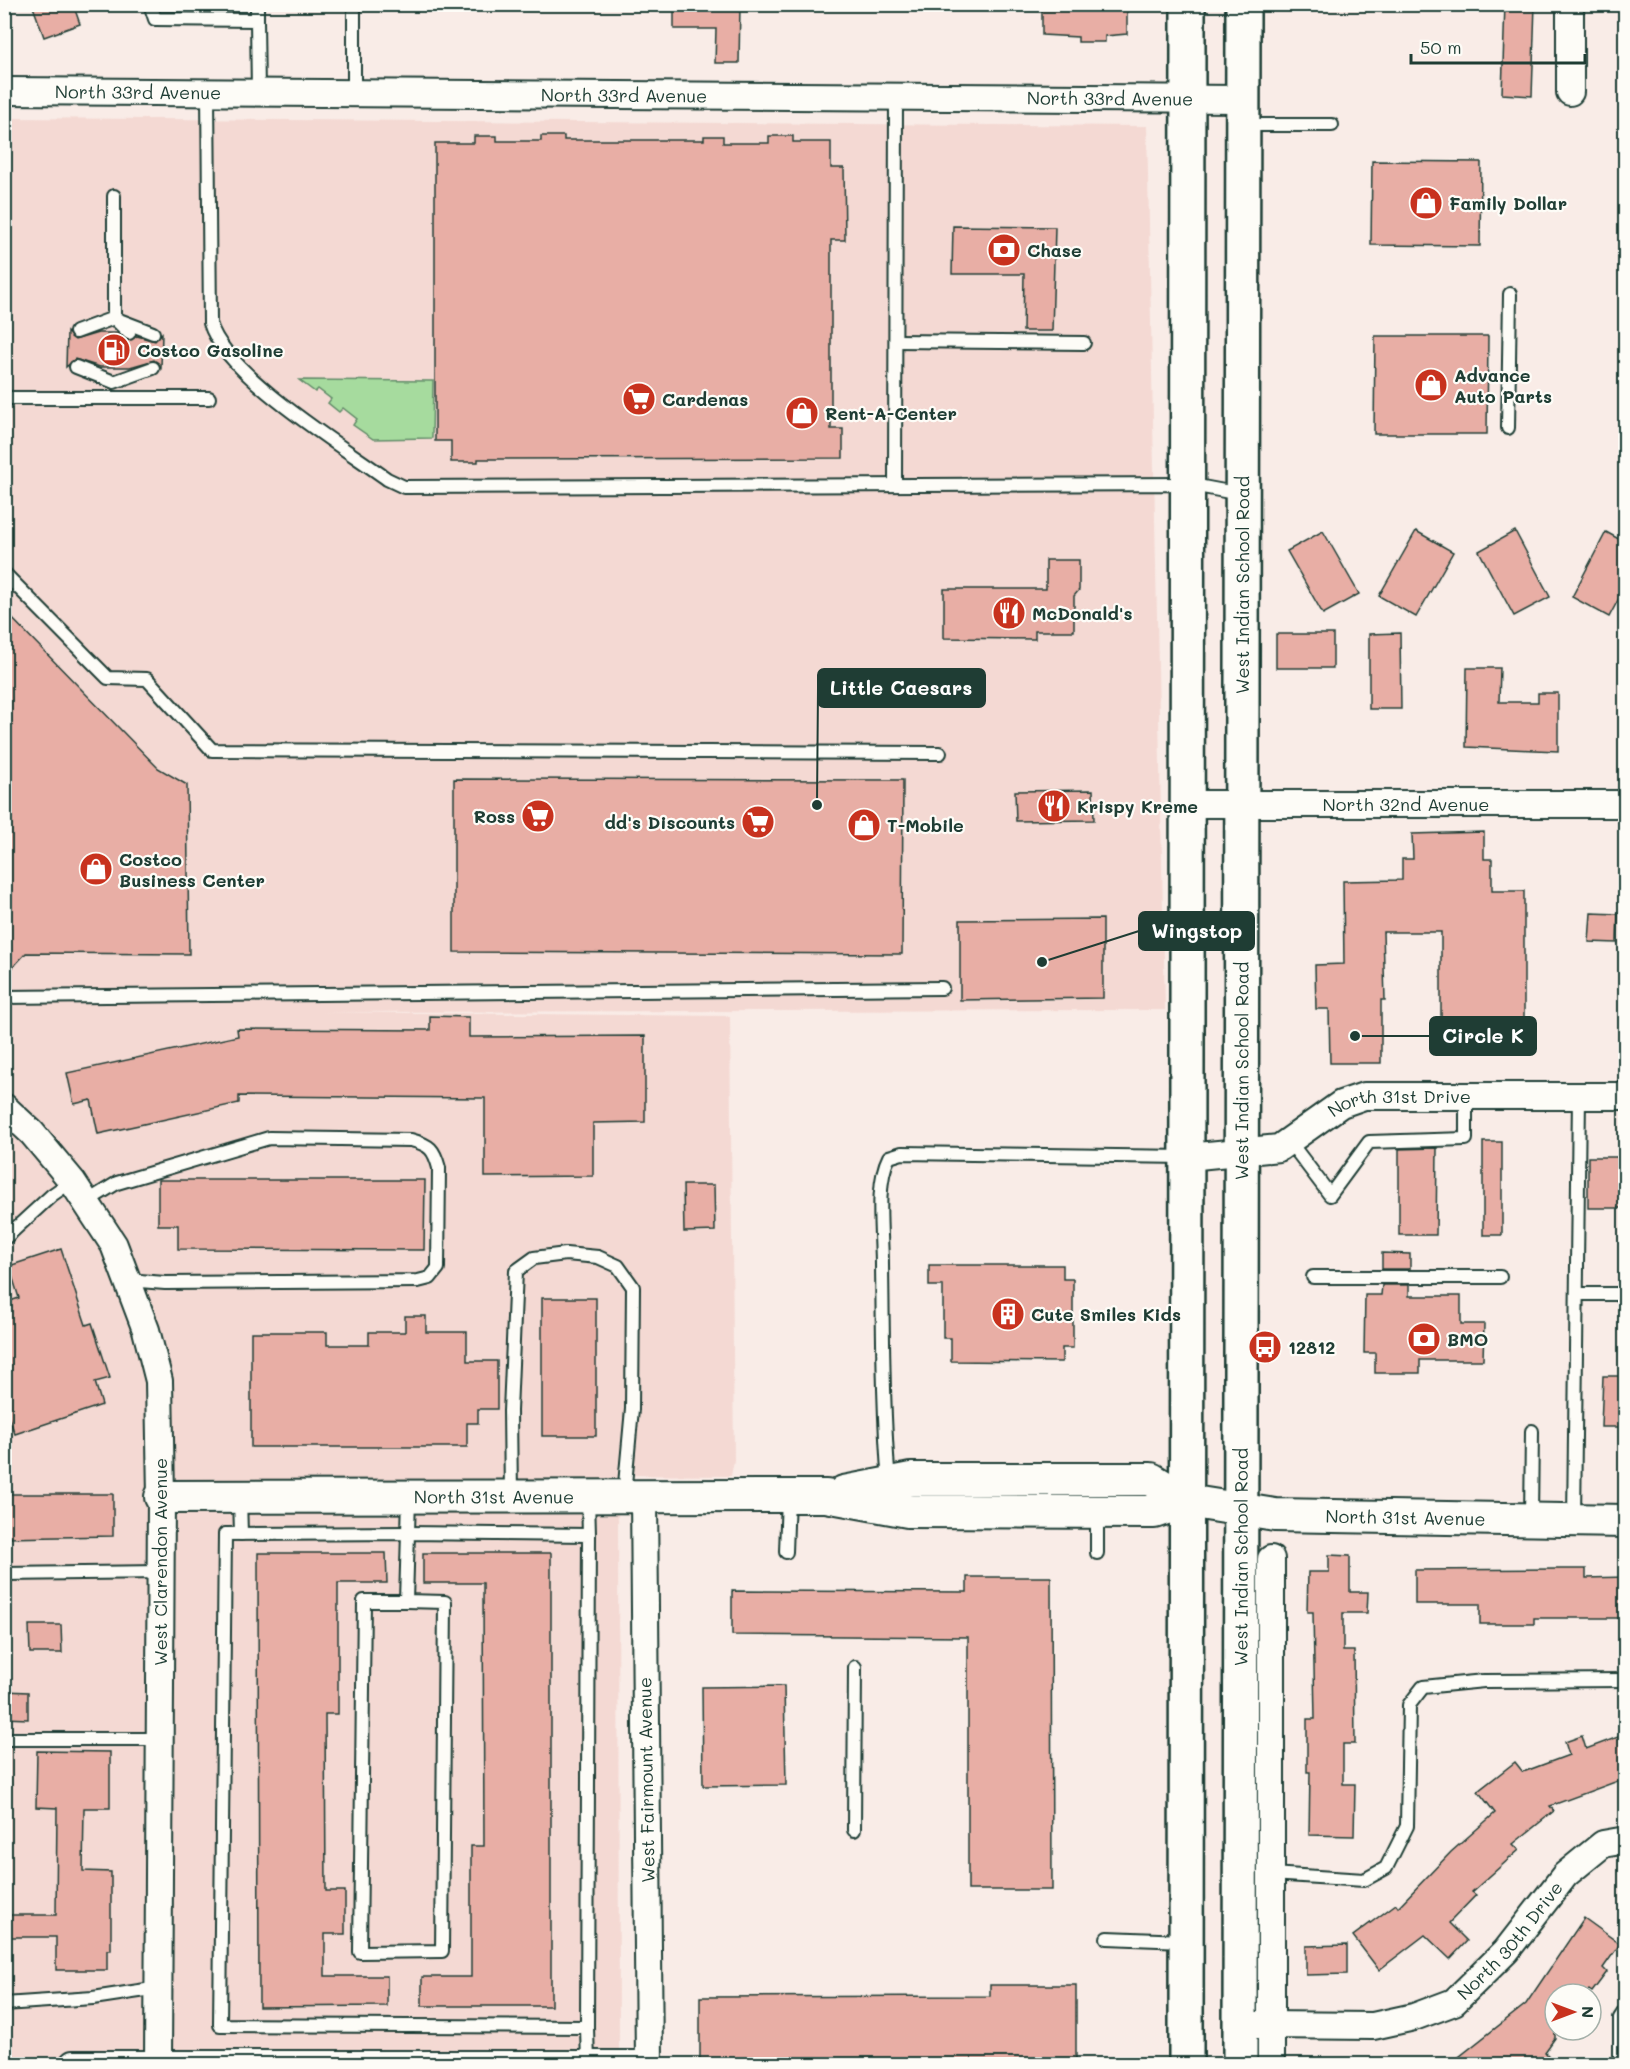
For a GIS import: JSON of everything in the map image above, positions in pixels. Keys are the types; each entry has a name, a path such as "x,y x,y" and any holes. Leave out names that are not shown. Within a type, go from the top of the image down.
{"main road":[{"path":"1185,2064 1188,4"},
{"name":"West Indian School Road","path":"1240,2064 1256,2025 1241,1509 1243,4"}],"street":[{"path":"1570,4 1570,92"},
{"name":"North 33rd Avenue","path":"4,91 1187,99 1243,112"},
{"name":"North 32nd Avenue","path":"1187,804 1626,804"},
{"name":"North 31st Drive","path":"1188,1157 1279,1148 1341,1104 1364,1096 1626,1096"},
{"name":"West Clarendon Avenue","path":"4,1107 32,1133 79,1191 114,1245 146,1329 159,1381 161,1572 158,2064"},
{"name":"North 31st Avenue","path":"826,1496 910,1479 1151,1479 1187,1502"},
{"name":"West Fairmount Avenue","path":"634,1496 649,2064"},
{"name":"North 31st Avenue","path":"161,1497 826,1496 908,1510 1154,1512 1187,1502 1275,1515 1626,1521"},
{"name":"West Indian School Road","path":"1271,1559 1271,1874 1256,2025 1271,2064"},
{"name":"North 30th Drive","path":"1256,2025 1373,2025 1414,2017 1454,2001 1506,1951 1565,1875 1603,1844 1626,1840"},
{"path":"73,2064 649,2064"}],"lane":[{"path":"150,4 155,19 257,20"},
{"path":"257,4 258,93"},
{"path":"354,4 354,94"},
{"path":"208,93 210,311 213,334 221,348 255,380 387,479 404,487 1187,484 1242,495"},
{"path":"895,484 896,97"},
{"path":"1243,112 1332,125"},
{"path":"114,196 114,318 129,333"},
{"path":"1508,428 1510,294"},
{"path":"97,333 114,318"},
{"path":"76,332 114,318 153,333"},
{"path":"896,341 1084,343"},
{"path":"76,367 114,382 153,368"},
{"path":"96,368 114,382"},
{"path":"114,398 114,382 129,368"},
{"path":"7,398 209,398"},
{"path":"4,573 108,678 147,679 212,750 940,753"},
{"path":"4,997 942,988"},
{"path":"1289,1141 1330,1195 1369,1142 1466,1139 1466,1096"},
{"path":"1574,1520 1579,1096"},
{"path":"4,1239 52,1195 117,1183 269,1138 411,1140 427,1144 436,1156 439,1168 438,1268 430,1278 418,1281 165,1283 127,1280"},
{"path":"889,1483 884,1422 882,1225 883,1170 889,1156 902,1153 1188,1157"},
{"path":"511,1496 510,1411 516,1271 534,1258 566,1254 598,1257 618,1266 633,1287 634,1496"},
{"path":"1313,1277 1500,1277"},
{"path":"1577,1294 1626,1294"},
{"path":"1531,1520 1532,1431"},
{"path":"588,1496 588,2064"},
{"path":"786,1552 788,1496"},
{"path":"240,1497 241,1534"},
{"path":"406,1601 409,1497"},
{"path":"1097,1512 1097,1553"},
{"path":"587,2027 220,2025 225,1534 589,1535"},
{"path":"4,1574 161,1572"},
{"path":"364,1601 406,1601 445,1602 442,1951 360,1952 364,1601"},
{"path":"854,1830 855,1667"},
{"path":"1271,1874 1364,1880 1386,1868 1407,1826 1409,1705 1423,1687 1484,1681 1626,1680"},
{"path":"4,1739 160,1739"},
{"path":"1107,1938 1185,1941"},
{"path":"4,2004 93,1998 159,1988"},
{"path":"1620,2064 1620,2018 1626,2009"}],"shaded area":[{"path":"5,118 1147,126 1165,1010 321,1012 730,1016 734,1460 731,1476 618,1475 619,2064 5,2064"}],"green space":[{"path":"299,380 433,381 432,438 373,439 353,425 357,419 343,408 339,412 328,403 331,399 318,389 315,392"}],"building":[{"path":"32,4 73,4 80,24 44,37"},
{"path":"674,4 740,4 739,63 715,63 716,29 674,29"},
{"path":"1042,4 1127,4 1127,34 1105,36 1105,42 1078,42 1078,37 1042,35"},
{"path":"1505,4 1535,4 1532,96 1502,94"},
{"path":"474,136 497,136 497,141 541,141 541,136 564,136 564,140 704,140 704,136 723,136 723,143 769,143 769,136 793,136 793,142 831,142 831,168 844,168 845,240 831,240 831,429 843,429 843,458 478,459 478,462 451,462 451,441 435,441 435,143 474,143"},
{"name":"Family Dollar","path":"1372,161 1481,162 1480,246 1371,245"},
{"name":"Chase","path":"953,226 1055,227 1052,331 1023,331 1024,274 952,274"},
{"path":"67,332 75,340 98,333 117,333 127,341 137,336 155,341 162,333 161,368 154,360 130,367 100,367 75,359 66,367"},
{"name":"Advance Auto Parts","path":"1375,336 1488,336 1487,434 1374,434"},
{"path":"1323,531 1359,594 1323,614 1287,551"},
{"path":"1416,531 1453,552 1416,617 1379,596"},
{"path":"1515,531 1550,597 1514,616 1479,551"},
{"path":"1606,532 1626,543 1626,585 1609,617 1572,597"},
{"name":"McDonald's","path":"1046,560 1079,560 1079,590 1074,596 1074,631 1035,631 1035,639 944,638 944,589 1046,589"},
{"name":"Costco Business Center","path":"4,610 158,768 187,785 189,954 26,953 4,977"},
{"path":"1400,633 1401,709 1369,709 1369,634"},
{"path":"1276,634 1333,634 1333,668 1276,668"},
{"path":"1467,668 1500,668 1499,702 1538,702 1538,693 1558,693 1558,751 1466,747"},
{"path":"454,779 903,780 902,954 454,952"},
{"name":"Krispy Kreme","path":"1093,790 1094,820 1016,821 1015,791"},
{"path":"1484,832 1484,859 1492,859 1492,891 1524,891 1524,1025 1441,1025 1441,932 1383,932 1385,1000 1381,1000 1381,1063 1330,1063 1329,1009 1316,1009 1315,965 1344,964 1343,881 1402,880 1402,859 1413,859 1412,834"},
{"path":"1591,913 1618,914 1617,943 1589,942"},
{"path":"1103,919 1103,998 960,1000 960,920"},
{"path":"430,1016 469,1017 469,1037 645,1036 645,1122 593,1123 593,1176 485,1177 485,1098 239,1096 239,1103 98,1134 91,1100 74,1104 67,1073 238,1036 237,1029 430,1030"},
{"path":"1483,1142 1502,1142 1502,1235 1483,1235"},
{"path":"1437,1148 1436,1235 1399,1235 1399,1149"},
{"path":"1588,1157 1626,1157 1626,1208 1588,1208"},
{"path":"158,1180 425,1180 424,1250 178,1249 178,1225 158,1225"},
{"path":"683,1185 714,1185 715,1231 684,1232"},
{"path":"61,1249 86,1325 92,1323 110,1378 95,1382 102,1405 15,1434 9,1418 4,1419 4,1303 19,1298 9,1266"},
{"path":"1382,1253 1410,1254 1410,1269 1382,1269"},
{"name":"Cute Smiles Kids","path":"929,1265 1063,1265 1063,1279 1073,1279 1073,1348 1062,1348 1062,1362 951,1361 951,1338 943,1338 943,1286 929,1286"},
{"name":"BMO","path":"1382,1285 1409,1285 1409,1296 1461,1296 1461,1324 1484,1324 1483,1360 1420,1360 1420,1373 1375,1373 1375,1353 1364,1353 1365,1295 1381,1295"},
{"path":"542,1298 596,1298 596,1436 542,1436"},
{"path":"405,1316 426,1316 426,1332 467,1332 467,1361 497,1361 497,1409 478,1409 478,1423 467,1423 467,1447 251,1447 251,1332 327,1332 327,1345 369,1345 369,1332 405,1332"},
{"path":"1603,1376 1626,1376 1626,1427 1601,1427"},
{"path":"4,1494 113,1494 113,1536 4,1538"},
{"path":"258,1553 386,1553 387,1583 338,1583 338,1714 325,1714 326,1891 345,1891 345,1934 325,1934 325,1976 387,1976 387,2006 259,2007"},
{"path":"423,1553 551,1553 551,2006 422,2006 422,1977 471,1977 471,1846 484,1846 483,1583 423,1583"},
{"path":"1329,1555 1350,1556 1350,1592 1368,1592 1367,1613 1343,1613 1343,1651 1354,1651 1355,1744 1343,1744 1343,1784 1355,1784 1354,1836 1309,1835 1310,1772 1307,1772 1307,1719 1315,1719 1313,1612 1307,1612 1308,1572 1329,1572"},
{"path":"1586,1569 1586,1578 1626,1577 1626,1618 1534,1618 1534,1624 1480,1624 1480,1604 1415,1604 1415,1570"},
{"path":"967,1577 1051,1577 1052,1890 968,1890 968,1637 732,1635 732,1591 967,1592"},
{"path":"29,1625 61,1625 62,1653 30,1653"},
{"path":"784,1686 786,1785 703,1786 702,1687"},
{"path":"4,1691 28,1692 28,1719 4,1718"},
{"path":"1626,1734 1626,1778 1550,1806 1554,1811 1513,1844 1519,1850 1472,1892 1476,1895 1449,1923 1467,1941 1450,1959 1425,1935 1379,1970 1353,1936 1396,1904 1398,1907 1451,1852 1495,1813 1478,1791 1515,1762 1523,1772 1569,1755 1565,1742 1582,1736 1586,1749"},
{"path":"37,1751 110,1752 110,1808 84,1808 83,1871 111,1872 111,1950 107,1950 107,1970 56,1970 56,1937 4,1937 4,1915 56,1915 57,1808 36,1807"},
{"path":"1584,1918 1620,1944 1603,1968 1607,1972 1600,1982 1543,1982 1543,2042 1552,2042 1545,2052 1556,2064 1450,2064 1526,2004"},
{"path":"1347,1945 1347,1974 1306,1975 1306,1946"},
{"path":"990,1985 1076,1985 1076,2064 700,2064 700,1997 990,1996"}],"place":[{"name":"Family Dollar","path":"1426,203"},
{"name":"Chase","path":"1004,250"},
{"name":"Costco Gasoline","path":"114,350"},
{"name":"Advance Auto Parts","path":"1431,385"},
{"name":"Cardenas","path":"639,399"},
{"name":"Rent-A-Center","path":"802,413"},
{"name":"McDonald's","path":"1009,613"},
{"name":"Little Caesars","path":"817,805"},
{"name":"Krispy Kreme","path":"1054,806"},
{"name":"Ross","path":"538,816"},
{"name":"dd's Discounts","path":"758,822"},
{"name":"T-Mobile","path":"864,825"},
{"name":"Costco Business Center","path":"96,869"},
{"name":"Wingstop","path":"1042,962"},
{"name":"Circle K","path":"1355,1036"},
{"name":"Cute Smiles Kids","path":"1008,1314"},
{"name":"BMO","path":"1424,1339"},
{"name":"12812","path":"1265,1347"}]}
